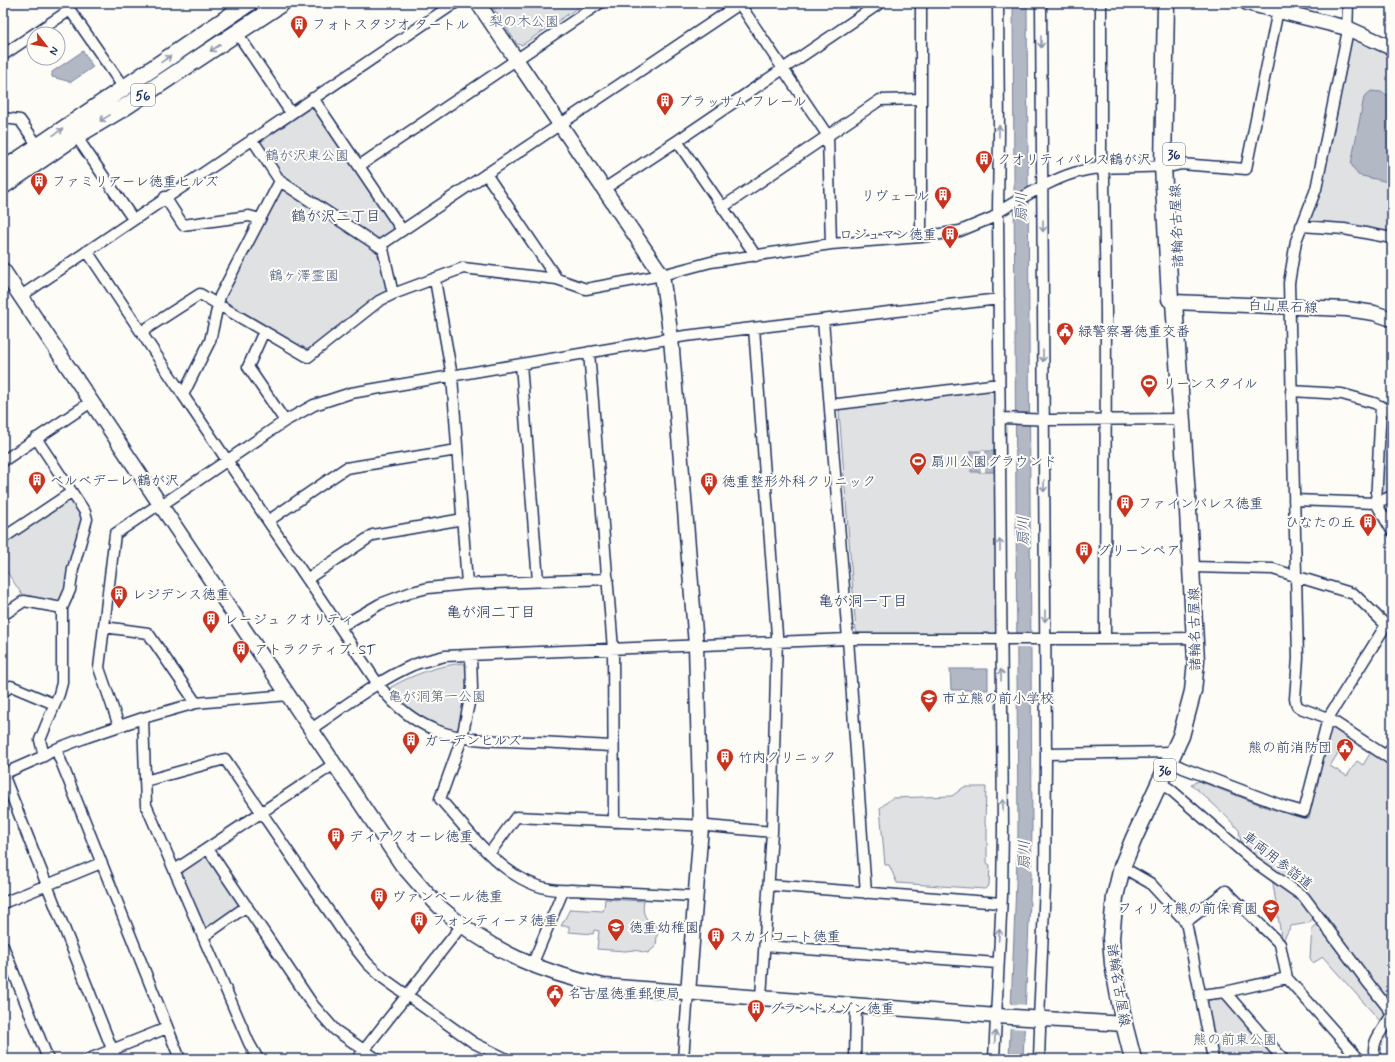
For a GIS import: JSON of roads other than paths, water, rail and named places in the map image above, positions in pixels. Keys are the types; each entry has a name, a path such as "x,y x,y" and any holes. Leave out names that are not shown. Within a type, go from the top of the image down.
{"main road":[{"name":"56","path":"3,170 249,3"},
{"name":"56","path":"3,186 76,136 125,106 282,3"},
{"name":"諸輪名古屋線","path":"1133,1059 1124,1024 1113,964 1112,938 1115,897 1122,867 1181,736 1195,678 1192,567 1174,302 1179,298 1168,166 1166,3"},
{"name":"諸輪名古屋線","path":"1168,166 1176,3"}],"street":[{"path":"21,296 165,197 454,3"},
{"path":"478,3 662,275 671,338 696,645 701,826 683,1059"},
{"path":"359,166 600,3"},
{"path":"379,246 561,125 740,3 828,136 831,244"},
{"path":"604,189 880,3"},
{"path":"920,238 921,3"},
{"path":"994,1059 1003,1016 998,963 1003,829 999,384 998,3"},
{"path":"1039,1059 1040,1030 1033,1018 1046,885 1041,3"},
{"path":"1101,3 1101,160 1103,168 1106,314 1106,639"},
{"path":"1247,3 1278,7 1347,28 1392,48"},
{"path":"1348,3 1346,40 1316,189 1296,241 1289,283 1298,658 1296,703 1297,706 1303,709 1328,718 1389,758 1392,747"},
{"path":"141,332 200,294 308,357 379,301 393,294 435,280 464,268 557,279 586,289 662,275 711,262 831,244 920,238 960,231 994,217 998,212 1053,181 1075,173 1103,168 1168,166 1181,164 1246,169 1278,7"},
{"path":"46,26 70,10 124,88"},
{"path":"237,33 291,113"},
{"path":"3,55 26,39"},
{"path":"313,98 402,230"},
{"path":"723,207 880,100 921,99"},
{"path":"3,118 20,120 38,146"},
{"path":"76,136 133,219"},
{"path":"252,139 280,181 384,249 393,294"},
{"path":"677,141 756,256"},
{"path":"486,174 557,279"},
{"path":"183,395 210,341 220,296 280,181"},
{"path":"165,197 183,225 249,216 260,219"},
{"path":"1301,226 1344,229 1392,238"},
{"path":"87,252 378,684 395,705 410,717 434,730 462,738 486,741 613,746"},
{"path":"3,270 402,865 432,898 462,925 501,951 532,966 572,979 604,986 1124,1024"},
{"path":"435,280 452,376 467,584"},
{"path":"119,726 99,668 115,534 152,509 160,506 285,421 314,405 351,393 671,338 999,299"},
{"name":"白山黒石線","path":"1174,302 1347,309 1374,313 1392,319"},
{"path":"823,320 866,893"},
{"path":"754,328 777,642 772,832 761,997"},
{"path":"264,331 248,367 285,421"},
{"path":"589,352 613,649 614,822"},
{"path":"521,364 538,581"},
{"path":"830,405 999,384"},
{"path":"1291,391 1342,394 1381,406 1392,412"},
{"path":"3,461 91,402"},
{"path":"1381,406 1376,503 1392,531"},
{"path":"1000,418 1106,420 1182,419"},
{"path":"36,438 86,512 87,519 73,569 70,590 62,608 62,684 40,740 44,756"},
{"path":"268,521 346,468 457,450"},
{"path":"3,538 72,492"},
{"path":"1294,500 1376,503 1392,496"},
{"path":"307,579 373,535 463,519"},
{"path":"1046,754 1171,756 1183,768 1283,806 1304,812 1328,718 1389,624 1354,594 1273,569 1192,567"},
{"path":"340,627 380,604 428,588 467,584 608,579"},
{"path":"3,615 24,601 62,608"},
{"path":"104,627 148,633 196,703"},
{"path":"311,729 378,684 402,670 445,656 848,639 1033,638 1045,640 1195,638"},
{"path":"471,655 472,688 462,738 440,799 489,854 501,866 521,879 541,887 563,891 571,890 695,896"},
{"path":"3,692 11,686 54,704"},
{"path":"114,1054 3,774 44,756 56,749 143,718 196,703 288,695"},
{"path":"143,718 146,805 249,1043 258,1059"},
{"path":"56,749 180,1059"},
{"path":"145,780 225,759 356,951 383,978 407,996 474,1042 507,1059"},
{"path":"175,870 334,764"},
{"name":"車両用参詣道","path":"1159,782 1171,790 1253,861 1304,897 1392,1014 1374,1044 1373,1053 1376,1059"},
{"path":"489,854 516,817 701,826 772,832"},
{"path":"208,849 313,1005 335,1030 377,1059"},
{"path":"3,904 101,863"},
{"path":"1122,867 1150,883 1186,922 1202,995 1213,1059"},
{"path":"769,885 1001,903"},
{"path":"532,966 563,891"},
{"path":"1186,922 1226,891 1280,944 1287,978 1359,1059"},
{"path":"203,937 247,906"},
{"path":"357,1059 462,925"},
{"path":"3,946 6,963 48,1059"},
{"path":"765,946 998,963"},
{"path":"1202,995 1226,992 1287,978"},
{"path":"1226,992 1283,1059"},
{"path":"855,1059 856,1005"},
{"path":"89,1059 114,1054 167,1028"}],"water":[{"name":"扇川","path":"1013,3 1027,3 1032,826 1023,1059 1009,1059 1018,834"},
{"path":"83,51 93,67 71,82 52,77 52,72 61,66 66,66 66,63"},
{"path":"1371,91 1381,92 1392,97 1392,183 1358,175 1351,164 1364,97"},
{"path":"971,451 996,451 996,472 971,472"},
{"path":"950,669 988,669 988,690 951,690"}],"place":[{"name":"フォトスタジオ タートル","path":"299,39"},
{"name":"ブラッサム フレール","path":"665,116"},
{"name":"クオリティパレス鶴が沢","path":"984,174"},
{"name":"ファミリアーレ徳重ヒルズ","path":"39,196"},
{"name":"リヴェール","path":"943,210"},
{"name":"ロジュマン徳重","path":"950,249"},
{"name":"緑警察署徳重交番","path":"1065,346"},
{"name":"リーンスタイル","path":"1149,398"},
{"name":"扇川公園グラウンド","path":"918,476"},
{"name":"ベルベデーレ 鶴が沢","path":"37,495"},
{"name":"徳重整形外科クリニック","path":"709,496"},
{"name":"ファインパレス徳重","path":"1125,518"},
{"name":"ひなたの丘","path":"1368,537"},
{"name":"グリーンペア","path":"1084,565"},
{"name":"レジデンス徳重","path":"119,609"},
{"name":"レージュ クオリティ","path":"211,634"},
{"name":"アトラクティブ. ST","path":"241,664"},
{"name":"市立熊の前小学校","path":"929,713"},
{"name":"ガーデンヒルズ","path":"411,755"},
{"name":"熊の前消防団","path":"1345,762"},
{"name":"竹内クリニック","path":"725,772"},
{"name":"ディアクオーレ徳重","path":"336,851"},
{"name":"ヴァンベール徳重","path":"379,911"},
{"name":"フィリオ熊の前保育園","path":"1271,923"},
{"name":"フォンティーヌ徳重","path":"419,935"},
{"name":"徳重幼稚園","path":"616,942"},
{"name":"スカイコート徳重","path":"716,951"},
{"name":"名古屋徳重郵便局","path":"555,1008"},
{"name":"グランドメゾン徳重","path":"756,1023"}],"district":[{"name":"鶴が沢二丁目","path":"336,216"},
{"name":"亀が洞一丁目","path":"863,601"},
{"name":"亀が洞二丁目","path":"491,612"}],"park label":[{"name":"梨の木公園","path":"524,21"},
{"name":"鶴が沢東公園","path":"307,155"},
{"name":"鶴ヶ澤霊園","path":"304,275"},
{"name":"亀が洞第一公園","path":"437,696"},
{"name":"熊の前東公園","path":"1235,1039"}]}
